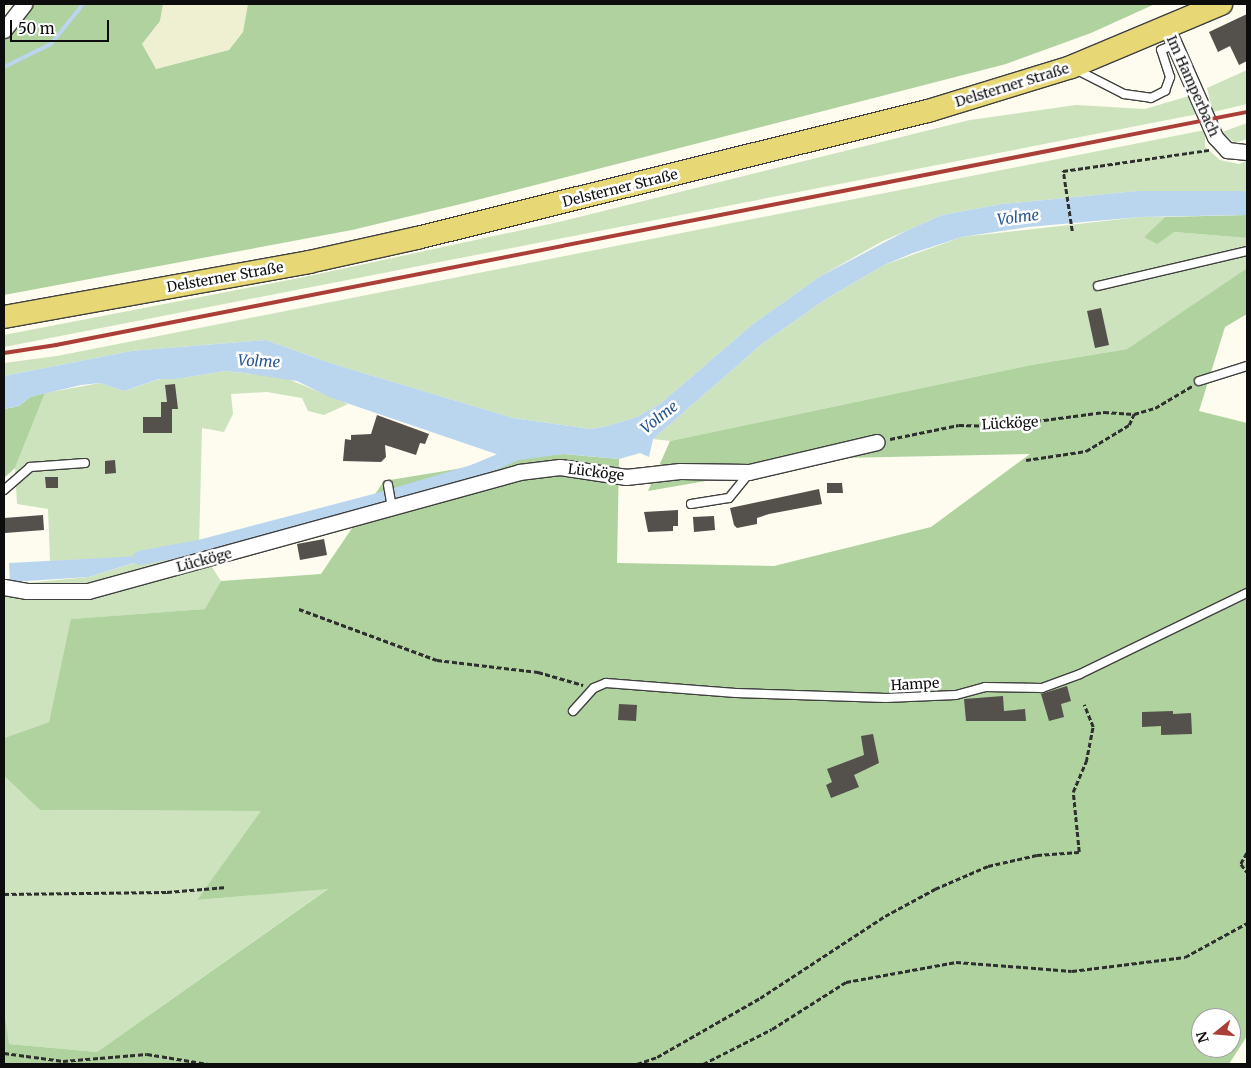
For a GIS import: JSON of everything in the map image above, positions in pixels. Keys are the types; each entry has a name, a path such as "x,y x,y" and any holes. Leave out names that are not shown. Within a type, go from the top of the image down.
{"main road":[{"name":"Delsterner Straße","path":"4,317 309,262 417,238 928,111 1171,36 1221,4"}],"street":[{"path":"4,30 24,4"},
{"name":"Im Hamperbach","path":"1171,36 1221,145 1233,152 1247,152"},
{"name":"Lücköge","path":"4,587 27,591 88,591 520,472 560,468 626,477 680,471 749,472 877,442"}],"lane":[{"path":"1071,67 1124,94 1151,98 1165,91 1170,77 1161,50 1171,36"},
{"path":"1098,286 1247,251"},
{"path":"1199,381 1247,366"},
{"path":"4,490 30,468 85,463"},
{"path":"691,504 730,498 749,472"},
{"path":"388,485 392,508"},
{"name":"Hampe","path":"594,688 606,683 736,694 886,698 956,695 985,687 1042,688 1080,674 1247,593"},
{"path":"573,711 594,688"}],"path":[{"path":"1072,231 1063,171 1204,152 1221,145"},
{"name":"Lücköge","path":"877,442 959,424 999,426 1104,412 1134,414 1155,408 1199,381"},
{"path":"1026,460 1086,451 1129,425 1134,414"},
{"path":"299,609 437,660 538,672 594,688"},
{"path":"637,1064 657,1057 760,998 885,916 935,889 988,866 1037,855 1079,852 1073,792 1086,762 1093,727 1084,705"},
{"path":"1247,853 1241,864 1247,872"},
{"path":"4,894 167,892 227,888"},
{"path":"703,1064 772,1029 846,982 956,962 1072,971 1185,957 1247,923"},
{"path":"4,1053 63,1061 147,1054 208,1064"}],"green space":[{"path":"33,4 163,4 160,21 142,44 156,69 229,50 243,32 248,4 1155,4 1091,33 1006,64 465,203 352,230 4,295 4,39"},
{"path":"163,4 248,4 243,32 229,50 155,69 142,44 160,21"},
{"path":"1247,70 1247,104 1213,112 1207,88"},
{"path":"1189,96 1198,114 4,347 4,335 309,276 559,222 970,120 1076,105 1145,109"},
{"path":"1247,123 1247,139 1235,143 1222,132"},
{"path":"1205,130 1205,147 1220,160 1239,164 1247,161 1247,191 1137,191 1002,204 942,215 881,242 819,277 753,324 661,403 637,417 607,426 591,429 513,418 330,363 266,340 131,351 4,376 4,363 57,356"},
{"path":"1247,215 1247,238 1174,232 1157,244 1144,237 1165,217"},
{"path":"1140,217 1165,217 1144,237 1174,232 1247,238 1247,268 1127,349 1031,365 670,441 653,439 763,343 826,299 884,265 962,237"},
{"path":"1247,268 1247,314 1225,327 1199,411 1247,423 1247,1036 1241,1045 1241,1008 1191,1008 1191,1058 1233,1058 1229,1064 4,1064 4,1010 9,1044 97,1052 328,889 197,900 261,811 40,810 4,776 4,738 49,722 71,619 205,609 221,581 321,574 384,481 536,456 564,454 619,459 617,563 774,566 931,527 1030,454 840,458 648,491 670,441 1031,365 1127,349"},
{"path":"225,371 283,377 348,404 324,415 308,411 302,398 267,392 231,394 233,414 224,432 202,428 199,547 221,581 206,609 72,619 49,722 4,738 4,585 89,577 157,556 50,561 48,509 17,504 15,468 45,393 100,383 124,391 160,379 176,379"},
{"path":"45,393 15,468 4,478 4,409 19,406 30,397"},
{"path":"4,776 40,810 262,811 197,900 329,888 97,1052 8,1044 4,1010"}],"water":[{"name":"Volme","path":"1137,191 1247,191 1247,215 1140,217 1028,227 962,237 913,253 884,265 826,299 763,343 653,439 649,457 640,453 619,459 564,454 504,462 502,456 329,397 297,381 225,371 176,379 159,379 124,391 100,383 81,385 30,397 19,406 4,409 4,376 131,351 266,340 330,363 513,418 591,429 607,426 637,417 661,403 753,324 819,277 906,231 942,215 1002,204"},
{"path":"159,555 89,577 10,582 9,563"}],"building":[{"path":"1247,14 1247,61 1239,65 1230,46 1218,52 1209,32"},
{"path":"1101,308 1109,345 1095,348 1087,311"},
{"path":"175,384 178,409 172,409 172,433 143,433 143,417 161,417 161,402 167,402 165,385"},
{"path":"377,415 429,434 425,444 420,443 416,455 385,445 386,457 381,462 343,461 345,439 351,440 351,435 371,434"},
{"path":"115,460 116,473 105,474 105,461"},
{"path":"45,477 58,477 58,488 46,488"},
{"path":"827,483 842,483 843,493 827,493"},
{"path":"819,489 822,504 769,514 757,518 757,524 737,528 734,525 730,508"},
{"path":"678,510 678,526 673,526 673,531 648,532 644,512"},
{"path":"43,515 44,530 5,533 4,518"},
{"path":"714,516 715,530 694,532 693,517"},
{"path":"324,539 327,555 300,560 297,544"},
{"path":"1067,686 1071,701 1061,704 1064,717 1049,721 1041,694"},
{"path":"1003,696 1004,711 1025,709 1026,721 966,721 964,699"},
{"path":"619,704 637,705 636,721 618,720"},
{"path":"1173,711 1173,714 1191,713 1192,734 1161,735 1161,726 1142,727 1142,712"},
{"path":"873,734 879,763 854,775 859,787 831,798 826,785 832,782 827,769 864,755 861,736"}],"waterway":[{"path":"4,67 51,44 83,4"},
{"path":"140,558 199,547 378,500 475,471 518,453"}],"railway":[{"path":"4,353 56,345 1247,112"}]}
